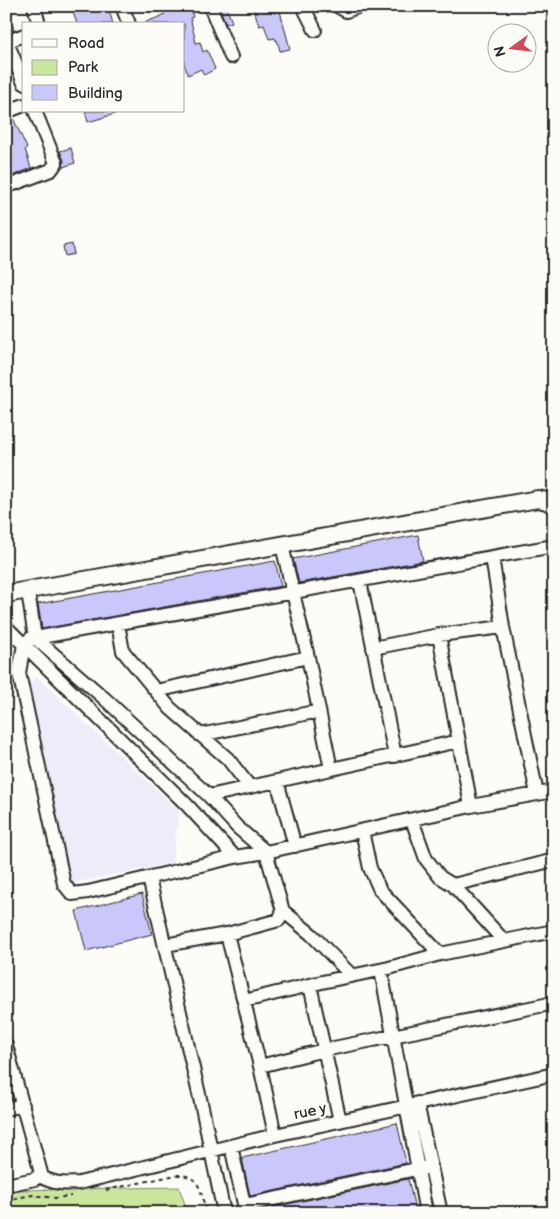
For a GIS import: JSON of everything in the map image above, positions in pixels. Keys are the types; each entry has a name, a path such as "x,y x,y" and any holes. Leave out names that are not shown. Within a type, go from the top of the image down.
{"street":[{"path":"122,6 128,22"},
{"path":"210,6 231,57"},
{"path":"303,6 315,30"},
{"path":"337,6 346,11 360,6"},
{"path":"39,8 40,22"},
{"path":"22,36 7,42 22,78"},
{"path":"6,112 22,106"},
{"path":"6,187 51,170 56,163 36,112"},
{"path":"6,594 538,499 554,505"},
{"path":"282,545 331,769"},
{"path":"554,546 118,624 35,636 24,644 19,673 64,884 72,894 471,806 554,791"},
{"path":"492,557 503,627 537,794"},
{"path":"360,581 395,756"},
{"path":"28,591 35,636 209,796 236,828 266,852 282,910 279,920 227,934 166,945"},
{"path":"118,624 123,651 170,708 228,759 248,786"},
{"path":"6,627 187,805 235,857"},
{"path":"373,648 439,635 503,627"},
{"path":"439,635 471,806"},
{"path":"156,691 308,657"},
{"path":"200,735 319,711"},
{"path":"209,796 248,786 458,742"},
{"path":"276,781 295,846"},
{"path":"412,820 426,858 440,877 453,885 504,941"},
{"path":"362,831 370,868 380,890 440,954"},
{"path":"453,885 554,860"},
{"path":"149,878 166,945 224,1213"},
{"path":"282,910 311,934 352,976"},
{"path":"244,1001 382,970 440,954 554,931"},
{"path":"227,934 260,1066 274,1135"},
{"path":"382,970 393,1036 412,1104 425,1168 441,1213"},
{"path":"310,985 340,1121"},
{"path":"260,1066 324,1050 554,1003"},
{"path":"6,1045 40,1170 39,1176 6,1185"},
{"name":"rue y","path":"39,1176 52,1183 79,1182 274,1135 554,1074"},
{"path":"6,1109 23,1105"},
{"path":"231,1146 245,1209 425,1168"},
{"path":"425,1168 426,1213"}],"path":[{"path":"101,1190 187,1174 199,1186 206,1213"},
{"path":"6,1200 32,1195 55,1198 77,1195"}],"shaded area":[{"path":"37,677 179,811 172,863 68,884 28,684"}],"green space":[{"path":"179,1187 188,1213 6,1213 6,1193 19,1190"}],"building":[{"path":"71,6 108,6 112,22 76,22"},
{"path":"162,6 190,6 193,17 190,18 196,43 200,42 203,52 207,50 215,69 204,75 201,69 188,75 185,67 185,22 146,22 165,14"},
{"path":"219,6 221,6 221,9 226,7 232,22 226,24"},
{"path":"253,6 272,6 274,13 280,11 290,49 280,51 277,40 275,38 269,39 264,25 259,26"},
{"path":"6,11 8,11 14,30 6,33"},
{"path":"85,112 115,112 115,114 88,122"},
{"path":"13,118 27,148 25,149 31,168 35,167 6,178 6,120"},
{"path":"71,148 75,163 63,167 64,160 60,151"},
{"path":"72,244 74,254 65,256 63,246"},
{"path":"418,535 423,561 299,583 293,559"},
{"path":"275,561 281,586 42,629 38,604"},
{"path":"142,894 152,934 86,951 76,911"},
{"path":"397,1123 406,1163 250,1196 242,1158"},
{"path":"408,1179 416,1213 254,1213 254,1211"}]}
